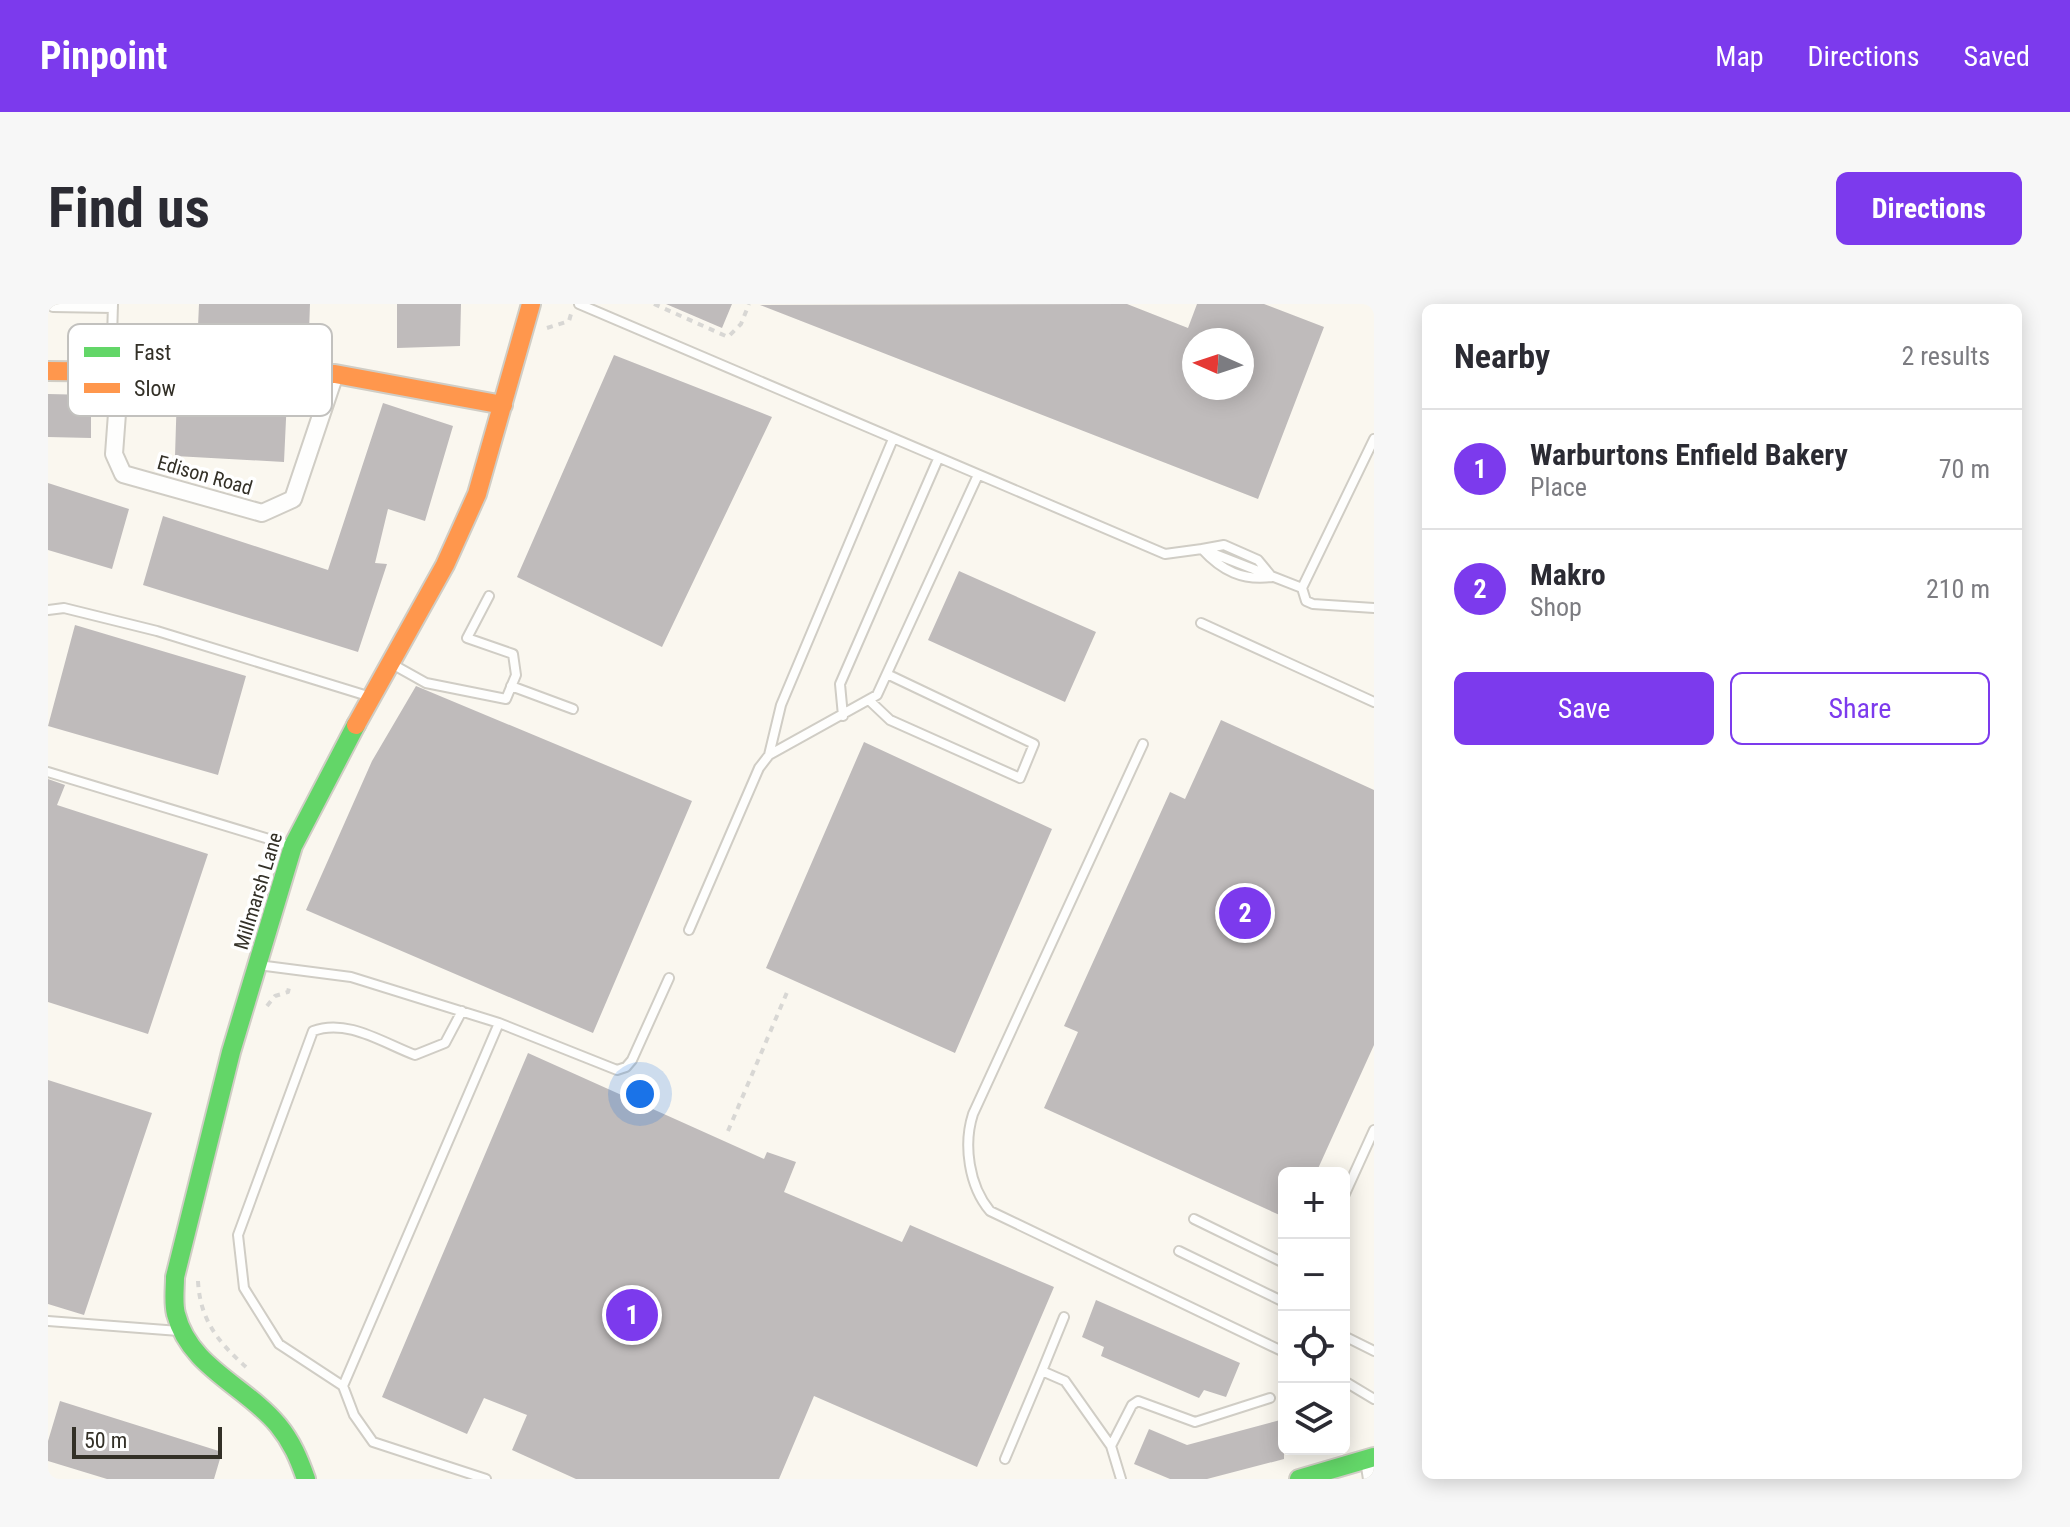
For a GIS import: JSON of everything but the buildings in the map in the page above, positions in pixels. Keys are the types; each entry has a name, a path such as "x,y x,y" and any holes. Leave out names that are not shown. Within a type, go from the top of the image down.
{"street":[{"name":"Millmarsh Lane","path":"306,1479 303,1461 280,1423 205,1366 179,1331 173,1295 183,1237 231,1052 293,846 445,565 477,494 531,304"},
{"path":"48,371 68,371"},
{"path":"332,374 503,405"},
{"name":"Edison Road","path":"332,383 335,374"},
{"name":"Edison Road","path":"115,416 114,454 123,474 262,513 293,499 321,416"},
{"path":"1299,1479 1371,1458 1372,1479"}],"lane":[{"path":"579,304 1165,554 1224,545 1258,560 1272,577"},
{"path":"53,307 113,306"},
{"path":"689,930 759,768 769,755 781,705 893,439"},
{"path":"1374,439 1302,588 1306,601 1313,604 1374,608"},
{"path":"843,716 840,684 938,459"},
{"path":"769,755 871,702 887,674 978,475"},
{"path":"1202,549 1216,564 1250,580 1272,577 1302,588"},
{"path":"391,664 426,683 506,699 516,675 513,654 467,638 489,596"},
{"path":"48,610 64,608 157,631 372,697"},
{"path":"1201,623 1374,702"},
{"path":"871,702 890,720 1020,778 1034,744 887,674"},
{"path":"511,686 573,709"},
{"path":"1143,744 973,1114 968,1135 971,1169 979,1195 990,1211 1278,1349"},
{"path":"48,772 293,846"},
{"path":"258,965 351,977 499,1023 617,1070 626,1067 632,1060 669,978"},
{"path":"462,1011 445,1043 415,1055 348,1028 328,1025 313,1031 238,1235 244,1288 279,1344 343,1386 354,1415 373,1442 486,1479"},
{"path":"343,1386 499,1023"},
{"path":"1350,1183 1374,1130"},
{"path":"1194,1219 1278,1260"},
{"path":"1179,1251 1278,1299"},
{"path":"1005,1459 1064,1317"},
{"path":"48,1321 179,1331"},
{"path":"1350,1339 1374,1351"},
{"path":"1042,1371 1065,1381 1111,1446 1121,1479"},
{"path":"1347,1383 1374,1399"},
{"path":"1111,1446 1132,1405 1138,1401 1195,1422 1270,1398"}],"path":[{"path":"654,304 728,337 741,324 749,304"},
{"path":"728,1131 788,990"}],"traffic: fast":[{"path":"306,1479 295,1451 278,1425 193,1348 176,1314 175,1277 231,1052 293,846 356,725"},
{"path":"1299,1479 1374,1457"}],"traffic: slow":[{"path":"356,725 445,565 477,494 531,304"},
{"path":"48,371 68,371"},
{"path":"332,374 503,405"}],"place":[{"name":"Makro","path":"1245,913"},
{"name":"Warburtons Enfield Bakery","path":"632,1315"}]}
